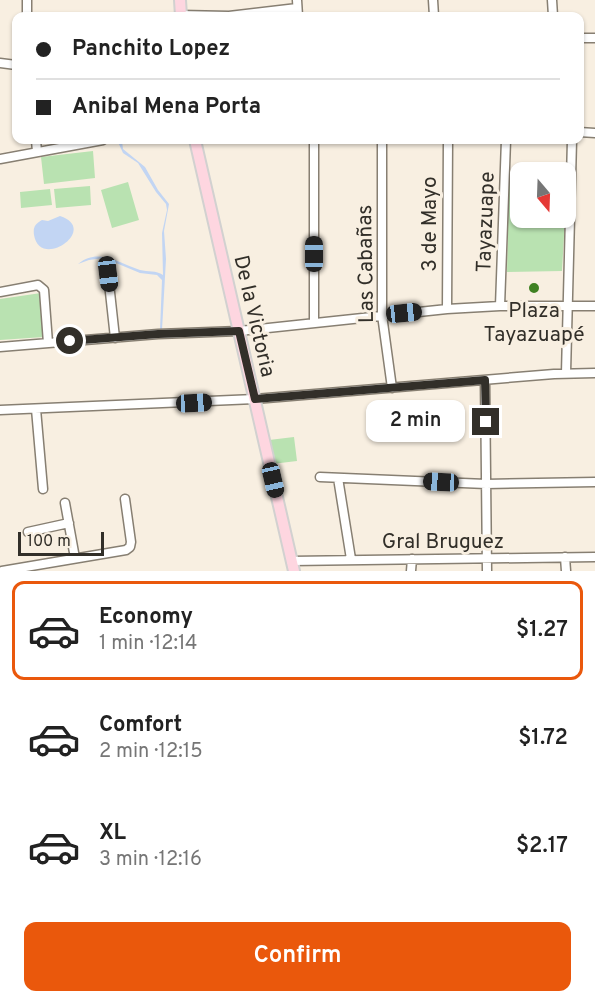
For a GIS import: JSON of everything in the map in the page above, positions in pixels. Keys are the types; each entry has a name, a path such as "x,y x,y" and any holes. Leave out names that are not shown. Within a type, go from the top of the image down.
{"main road":[{"name":"De la Victoria","path":"196,144 292,566"}],"street":[{"path":"264,12 297,8"},
{"path":"36,144 37,152"},
{"path":"0,159 82,144"},
{"path":"314,144 314,322"},
{"name":"Las Cabañas","path":"382,144 382,315 392,388"},
{"name":"3 de Mayo","path":"447,309 448,144"},
{"name":"Tayazuape","path":"500,306 506,144"},
{"path":"566,373 573,144"},
{"path":"105,268 115,338"},
{"path":"0,292 38,285 42,287 48,343"},
{"path":"0,347 162,334 239,331 447,309 500,306 595,306"},
{"path":"0,410 255,399 566,373 595,373"},
{"path":"485,380 487,571"},
{"path":"36,409 44,489"},
{"path":"320,477 486,484 595,482"},
{"path":"338,478 351,559"},
{"path":"2,571 126,550 130,547 131,542 125,499"},
{"path":"65,503 75,558"},
{"path":"28,532 69,523"},
{"path":"565,557 566,571"},
{"name":"Gral Bruguez","path":"292,566 351,559 595,557"},
{"path":"411,571 412,559"}],"green space":[{"path":"93,151 95,178 44,184 41,157"},
{"path":"510,180 510,228 564,228 562,271 507,272"},
{"path":"128,182 139,220 112,228 101,190"},
{"path":"90,186 91,205 56,208 54,189"},
{"path":"50,189 52,205 21,208 20,192"},
{"path":"41,293 44,337 0,340 0,299"},
{"path":"294,437 297,461 272,464 269,440"}],"water":[{"path":"119,144 122,144 123,149 145,167 169,204 164,231 166,259 162,330 160,330 162,280 157,275 140,273 104,258 78,264 93,257 109,258 140,270 163,275 162,233 167,210 166,204 138,163 123,153"},
{"path":"60,216 71,222 74,230 71,237 64,244 55,248 46,249 38,245 34,235 36,224 42,220 48,221"}],"place":[{"name":"Plaza Tayazuapé","path":"534,288"}],"route":[{"path":"70,341 239,331 255,399 485,380 486,422"}]}
